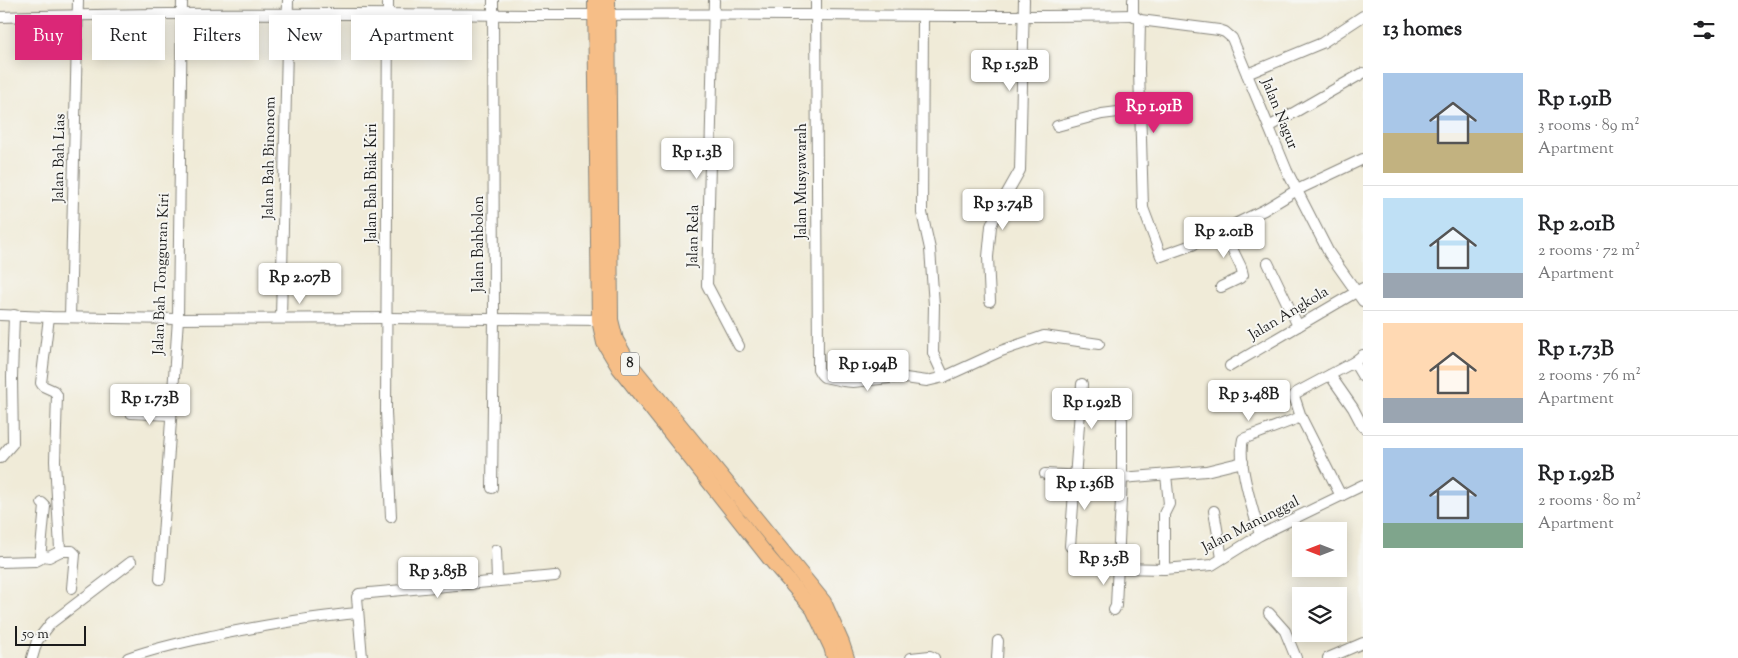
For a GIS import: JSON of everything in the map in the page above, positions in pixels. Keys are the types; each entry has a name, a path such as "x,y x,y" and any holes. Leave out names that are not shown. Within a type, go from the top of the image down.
{"highway":[{"name":"8","path":"595,0 601,15 604,343 619,368 763,550 813,609 831,647 834,658"},
{"name":"8","path":"601,15 608,0"},
{"name":"8","path":"605,320 628,361 824,602 847,658"}],"street":[{"name":"Jalan Bah Lias","path":"78,0 78,15"},
{"name":"Jalan Bah Tongguran Kiri","path":"160,579 178,319 182,0"},
{"name":"Jalan Bah Binonom","path":"281,318 288,0"},
{"name":"Jalan Bah Biak Kiri","path":"388,0 388,318 386,412 390,517"},
{"name":"Jalan Bahbolon","path":"492,0 494,318 492,488"},
{"name":"Jalan Rela","path":"714,0 708,285 739,346"},
{"name":"Jalan Musyawarah","path":"816,0 818,369 824,377 843,382 898,376 927,382 944,376"},
{"path":"990,302 988,257 991,226 1020,168 1024,0"},
{"path":"1133,0 1137,17 1143,208 1160,255 1164,256 1189,247 1297,190 1363,159"},
{"path":"78,15 816,14 923,17 1137,17"},
{"path":"1247,74 1322,43 1363,16"},
{"path":"0,17 15,17"},
{"path":"923,17 922,218 930,245 934,305 934,353 944,376 1001,351 1044,336 1098,344"},
{"name":"Jalan Nagur","path":"1137,17 1225,32 1232,38 1287,171 1330,253 1360,290 1363,301"},
{"name":"Jalan Bah Lias","path":"70,317 77,60"},
{"path":"1269,127 1363,73"},
{"path":"1058,126 1102,114 1141,109"},
{"path":"1221,287 1240,278 1242,275 1241,267 1224,230"},
{"path":"1268,262 1298,326"},
{"name":"Jalan Angkola","path":"1230,366 1360,290"},
{"path":"0,315 178,319 494,318 605,320"},
{"path":"0,458 13,443 12,376 14,315"},
{"path":"49,317 42,382 43,386 54,391 57,395 55,461 60,548 62,551"},
{"path":"1342,496 1294,400 1295,394 1354,362 1363,355"},
{"path":"1354,362 1363,377"},
{"path":"1330,375 1353,408 1363,427"},
{"path":"1070,546 1082,384"},
{"path":"131,413 171,415"},
{"path":"1260,535 1242,462 1242,442 1245,437 1301,417"},
{"path":"1114,610 1116,606 1116,568 1122,478 1122,420"},
{"path":"1045,474 1076,474 1122,478 1206,471 1242,462"},
{"path":"1164,569 1164,514 1169,504 1166,475"},
{"name":"Jalan Manunggal","path":"1116,568 1164,569 1212,565 1260,535 1363,485"},
{"path":"0,562 36,561 40,559 45,506 42,503"},
{"path":"1214,511 1222,558"},
{"path":"496,550 498,581"},
{"path":"40,555 49,557 62,551 72,551 75,554 72,588"},
{"path":"32,658 37,640 51,623 131,562"},
{"path":"362,658 357,597 359,594 555,576"},
{"path":"128,658 168,645 249,628 303,618 358,613"},
{"path":"1270,613 1285,631 1296,658"},
{"path":"997,658 998,641"},
{"path":"1328,658 1363,643"},
{"path":"911,658 930,656 934,658"}]}
